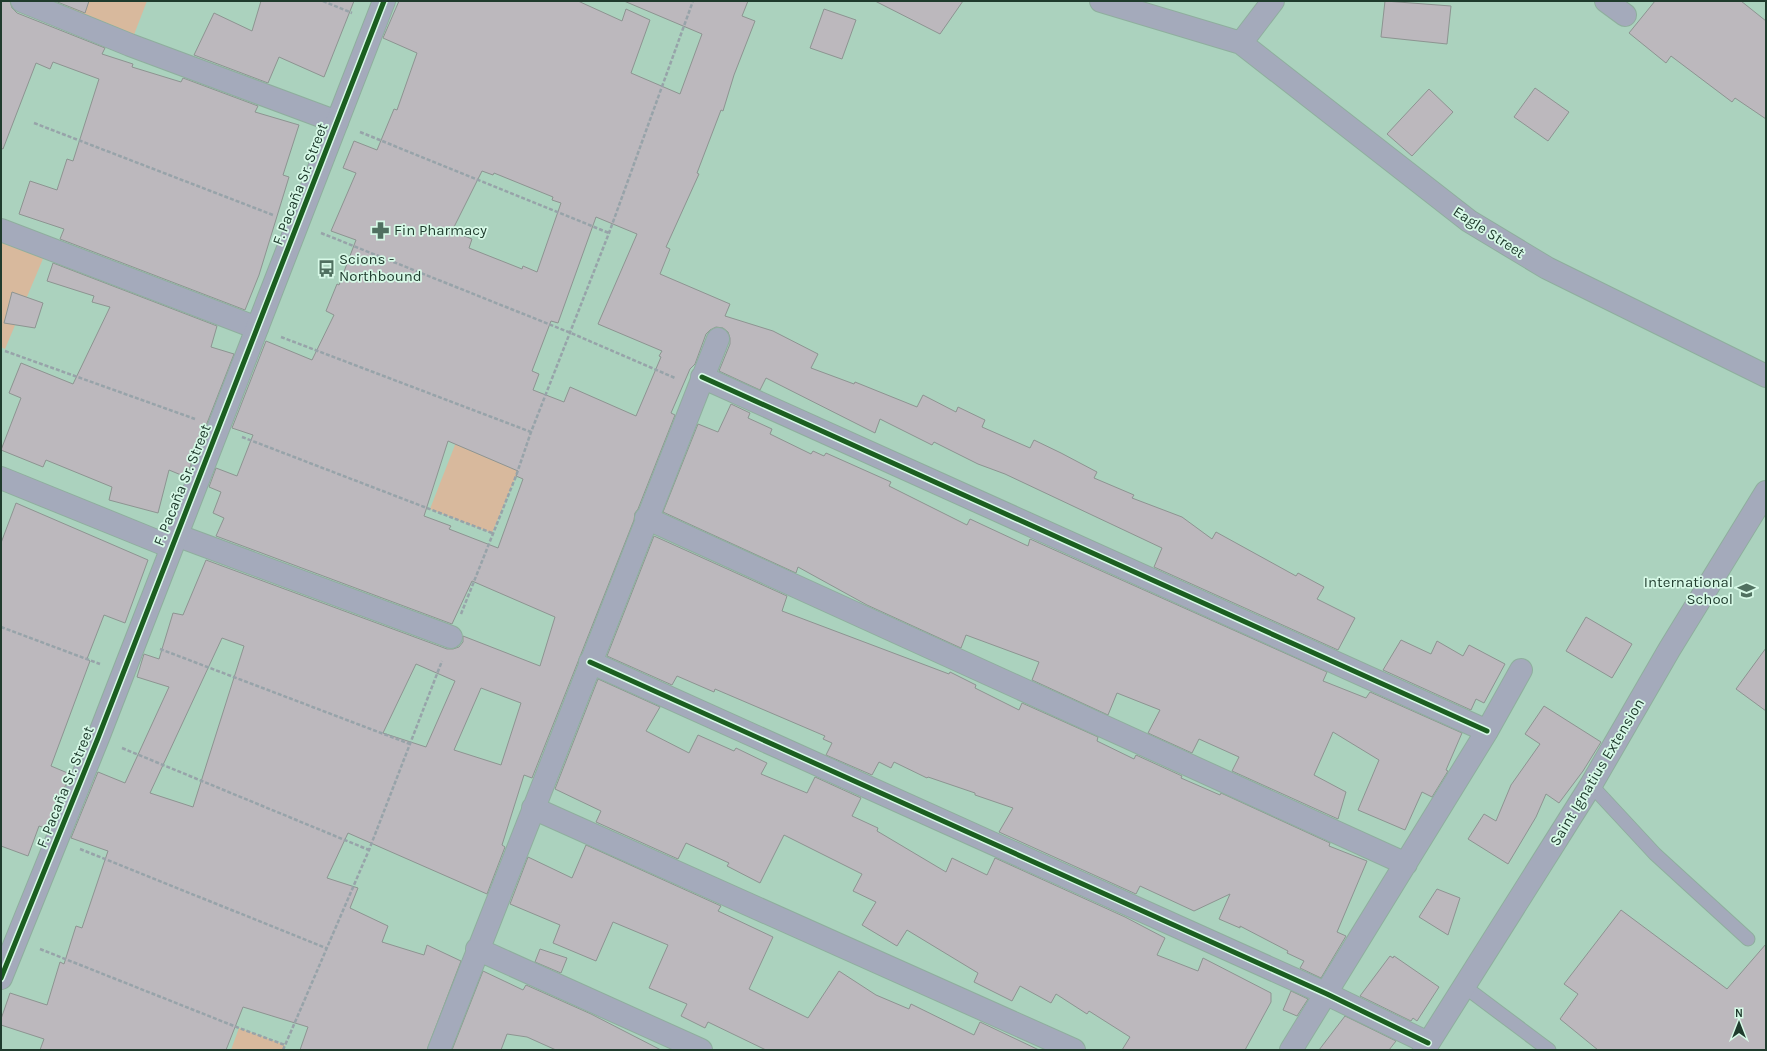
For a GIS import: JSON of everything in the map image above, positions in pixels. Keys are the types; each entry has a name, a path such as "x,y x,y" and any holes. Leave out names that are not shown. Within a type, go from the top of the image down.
{"street":[{"path":"22,1 130,45 337,122"},
{"name":"F. Pacaña Sr. Street","path":"1,978 98,738 122,672 384,1"},
{"path":"1101,1 1241,43 1273,1"},
{"path":"1606,1 1625,15"},
{"name":"Eagle Street","path":"1241,43 1469,221 1547,268 1766,376"},
{"path":"1,230 257,328"},
{"path":"439,1050 477,949 646,518 718,339"},
{"path":"700,383 1487,731"},
{"path":"1,478 173,541 451,637"},
{"name":"Saint Ignatius Extension","path":"1426,1047 1591,785 1662,663 1766,492"},
{"path":"646,518 1406,864"},
{"path":"590,662 1327,994 1426,1047"},
{"path":"1291,1050 1327,994 1487,731 1521,670"},
{"path":"533,808 1074,1050"},
{"path":"477,949 701,1050"}],"lane":[{"path":"1591,785 1655,854 1748,939"},
{"path":"1465,986 1549,1050"}],"path":[{"path":"323,1 376,22"},
{"path":"283,1050 369,850 451,637 516,476 531,432 609,233 693,1"},
{"path":"337,122 609,233"},
{"path":"34,123 297,224 700,383"},
{"path":"257,328 531,432"},
{"path":"5,351 218,428 492,533"},
{"path":"1,627 122,672"},
{"path":"136,639 410,744"},
{"path":"98,738 369,850"},
{"path":"57,839 326,948"},
{"path":"16,939 239,1028 285,1044"}],"shaded area":[{"path":"74,1 147,1 130,45 66,19"},
{"path":"1,235 45,254 5,349 1,347"},
{"path":"469,409 531,432 516,476 492,533 430,509"},
{"path":"239,1028 285,1045 283,1050 231,1050"}],"building":[{"path":"1,1 10,1 12,8 17,13 105,48 102,54 133,64 132,67 181,82 183,78 258,106 255,112 299,125 283,175 289,177 259,275 245,310 60,239 64,229 19,214 30,181 57,190 67,159 73,161 99,79 53,62 50,69 36,63 3,149 1,148"},
{"path":"55,1 89,1 85,13"},
{"path":"261,1 354,1 324,77 279,57 268,83 194,55 214,13 252,31"},
{"path":"399,1 578,1 622,21 626,9 650,20 631,73 680,94 702,34 624,1 748,1 742,16 755,21 734,75 723,111 721,110 697,173 699,174 666,247 670,249 660,274 730,304 725,316 773,331 818,354 811,368 854,384 855,382 917,407 923,395 956,412 958,407 985,420 982,427 1030,448 1034,440 1097,472 1094,478 1134,495 1132,498 1182,517 1212,539 1216,532 1296,576 1298,573 1324,587 1317,599 1355,618 1338,650 1154,567 1162,548 1005,474 978,464 934,442 932,445 880,419 875,433 766,378 760,390 719,371 730,344 730,338 728,332 723,328 716,327 706,334 695,364 690,369 671,413 675,415 638,509 635,513 634,520 532,778 524,775 502,845 505,847 487,894 348,833 327,878 358,888 350,908 388,926 382,942 424,955 427,945 461,961 427,1050 300,1050 308,1027 243,1007 226,1050 40,1050 44,1039 1,1025 1,1019 10,993 47,1005 60,962 64,964 76,926 82,928 108,851 71,838 98,772 125,783 169,687 137,677 144,654 159,659 173,613 183,615 206,560 447,649 459,647 463,642 463,636 540,666 555,617 472,581 452,624 216,536 224,518 213,513 221,492 209,487 216,468 237,476 253,435 232,428 266,341 312,360 334,315 326,311 337,284 339,285 356,240 331,231 356,173 343,168 354,141 377,150 394,109 397,110 417,53 383,38","holes":["482,171 493,175 494,173 553,197 552,200 561,203 537,272 523,266 522,269 469,248 472,239 452,231","596,217 637,234 598,324 662,351 659,356 661,357 636,416 570,387 564,402 533,390 539,374 532,371 551,321 558,323","448,441 518,471 516,476 523,479 498,548 449,529 451,526 424,516","222,638 244,646 193,807 150,793","416,664 455,681 426,747 383,733","481,688 521,703 501,765 454,750"]},
{"path":"875,1 963,1 940,34"},
{"path":"1385,1 1451,6 1447,44 1381,37"},
{"path":"1655,1 1741,1 1766,21 1766,119 1735,98 1732,102 1671,56 1666,63 1629,33"},
{"path":"824,9 856,20 842,59 810,48"},
{"path":"1535,88 1569,112 1548,141 1514,117"},
{"path":"1429,89 1453,112 1412,156 1387,134"},
{"path":"53,263 217,326 211,347 234,354 186,477 169,470 158,513 109,500 112,487 46,460 43,467 1,450 21,398 9,393 21,363 73,384 110,307 92,302 94,296 47,281"},
{"path":"12,292 43,303 35,328 4,323"},
{"path":"731,404 750,413 748,418 772,429 770,434 811,454 813,451 824,456 826,453 891,482 889,486 967,525 970,519 1028,546 1030,539 1327,672 1323,681 1366,698 1370,692 1462,733 1446,770 1448,771 1432,797 1422,792 1405,830 1358,810 1379,760 1333,732 1314,775 1346,792 1338,819 1232,771 1239,757 1199,739 1192,753 1148,733 1160,710 1117,693 1108,715 1032,680 1039,662 966,635 961,648 867,605 798,567 796,573 663,512 698,424 718,432"},
{"path":"16,503 148,560 125,623 104,615 87,659 90,661 51,766 70,774 48,829 39,826 28,856 1,846 1,543"},
{"path":"654,536 787,596 782,611 949,674 950,672 976,685 975,688 1019,710 1022,703 1098,737 1097,741 1134,759 1136,755 1182,776 1181,778 1220,795 1221,793 1330,843 1329,846 1367,861 1337,932 1346,936 1321,978 1300,968 1304,961 1287,953 1288,951 1240,926 1240,928 1219,919 1230,894 1194,911 1140,886 1136,894 999,832 1013,808 975,795 975,793 928,777 927,778 894,762 891,768 879,762 872,775 826,755 832,743 823,739 825,736 715,689 714,692 677,676 672,685 607,656"},
{"path":"1586,617 1632,644 1612,678 1566,651"},
{"path":"1401,640 1431,654 1437,641 1463,656 1469,645 1505,664 1484,703 1476,699 1471,710 1383,670"},
{"path":"1766,648 1766,711 1736,689"},
{"path":"598,679 660,707 646,731 689,753 698,735 734,751 736,748 767,763 761,774 807,793 815,777 861,798 852,816 878,828 877,831 946,872 952,858 987,875 995,858 1125,917 1165,938 1157,955 1198,971 1203,958 1271,993 1271,1002 1245,1050 1122,1050 1130,1037 1089,1011 1087,1014 1056,994 1051,1003 1020,986 1012,1001 974,982 978,973 907,930 897,946 862,925 876,902 853,891 862,874 784,835 760,883 727,866 729,863 686,843 678,859 596,822 601,811 555,789"},
{"path":"1544,706 1601,742 1583,771 1559,803 1546,794 1536,817 1508,864 1468,839 1484,814 1496,821 1511,785 1540,744 1525,734"},
{"path":"586,845 721,906 718,911 773,937 749,989 808,1018 839,971 876,995 909,1009 911,1004 974,1035 980,1022 1039,1050 766,1050 708,1022 705,1028 681,1016 687,1004 649,988 668,945 613,922 596,961 553,943 560,925 510,904 528,857 572,878"},
{"path":"1437,889 1460,898 1448,935 1419,917"},
{"path":"1621,910 1727,989 1766,944 1766,1050 1598,1050 1560,1019 1578,994 1564,984"},
{"path":"540,949 567,958 561,973 535,962"},
{"path":"1390,956 1393,958 1394,956 1439,987 1417,1021 1413,1018 1411,1021 1360,996"},
{"path":"483,971 523,990 526,985 591,1014 661,1050 556,1050 527,1037 507,1034 501,1050 452,1050"},
{"path":"1291,991 1308,999 1297,1016 1283,1010"},
{"path":"1345,1016 1396,1041 1389,1050 1319,1050"}],"cycle path":[{"path":"1,978 98,738 384,1"},
{"path":"702,377 1487,731"},
{"path":"590,662 1327,994 1428,1043"}],"place":[{"name":"Fin Pharmacy","path":"381,230"},
{"name":"Scions - Northbound","path":"326,268"},
{"name":"International School","path":"1746,591"}]}
